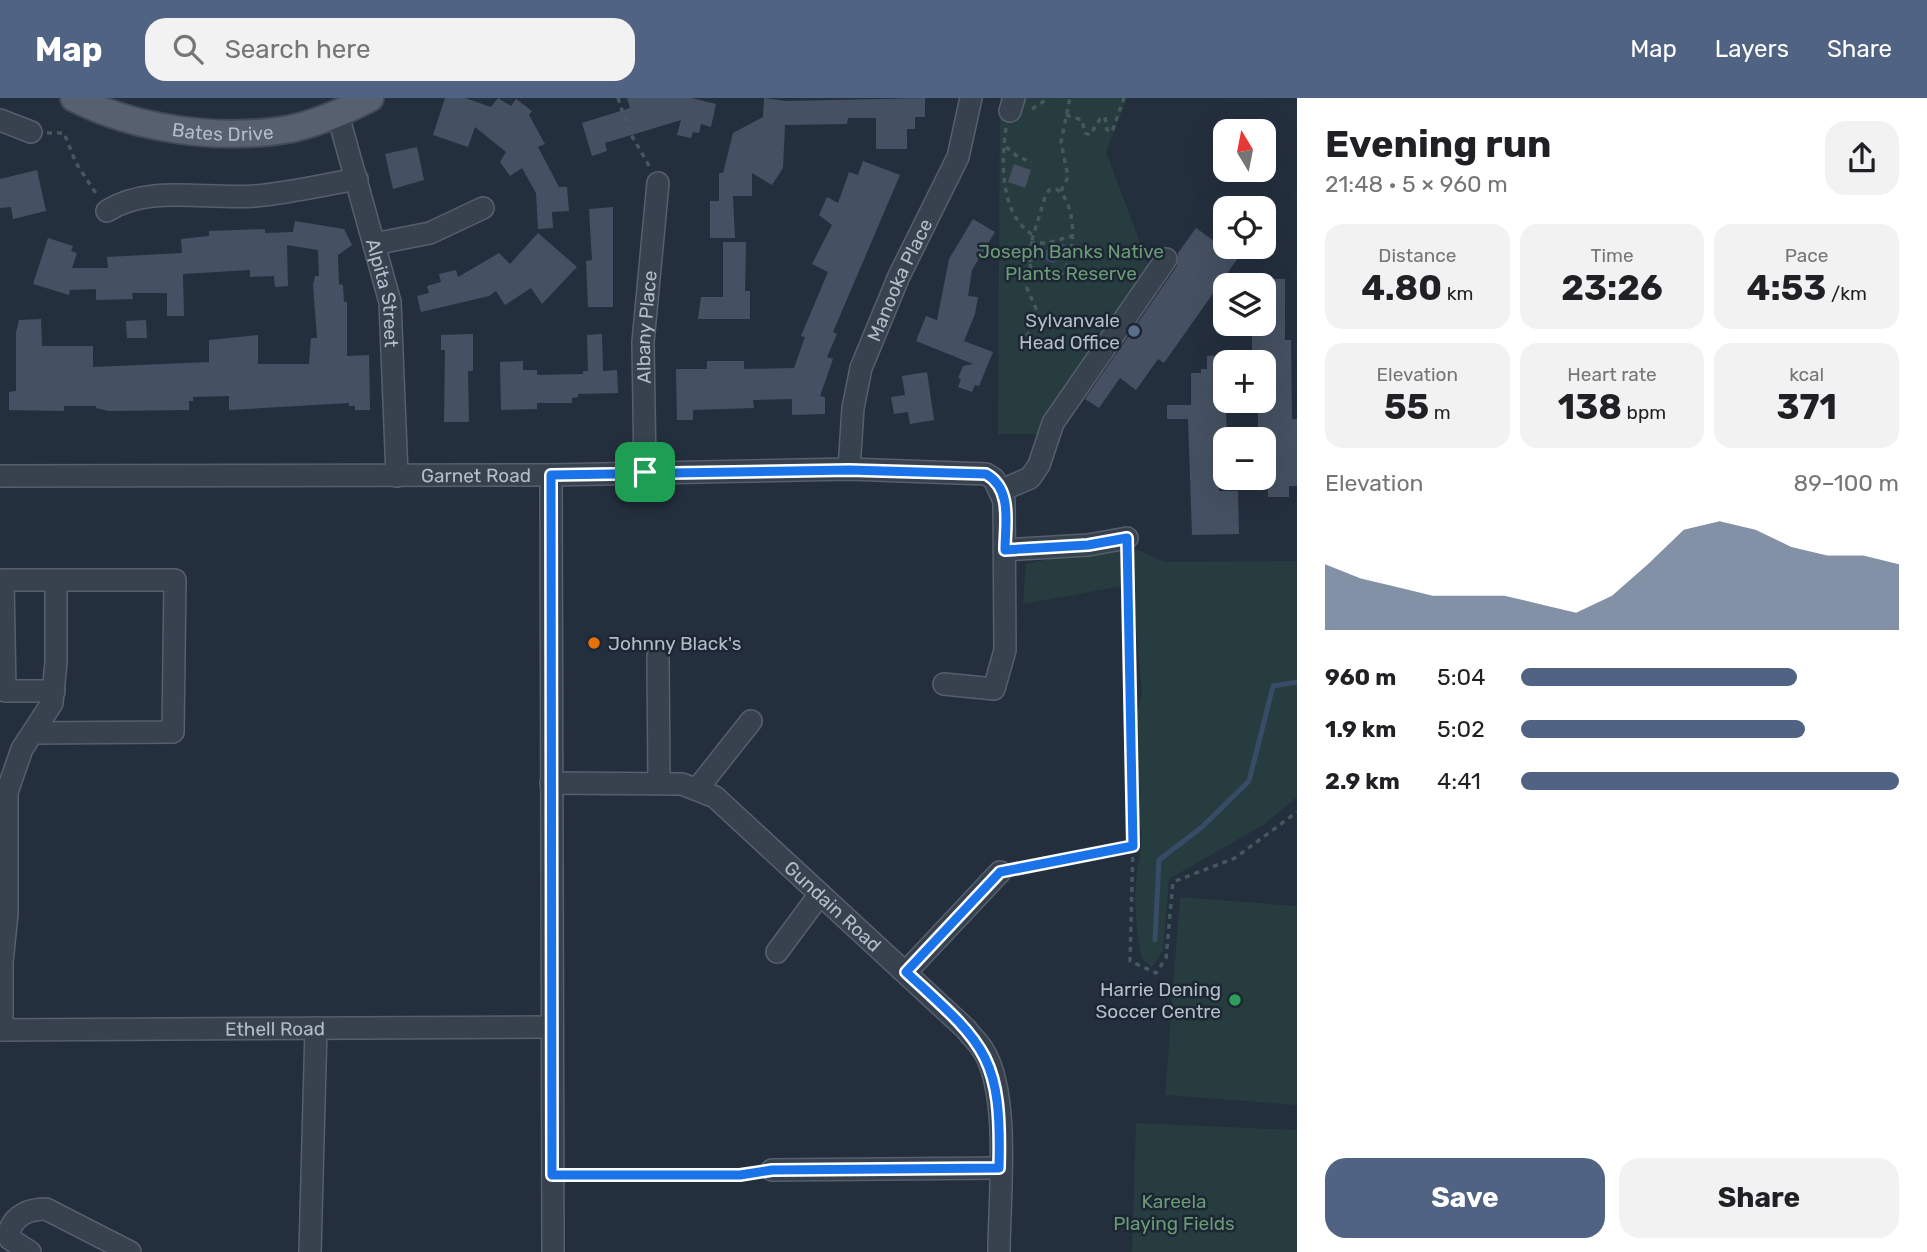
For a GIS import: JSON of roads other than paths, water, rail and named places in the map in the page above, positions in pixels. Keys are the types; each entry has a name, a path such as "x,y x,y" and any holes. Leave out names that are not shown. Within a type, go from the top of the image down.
{"main road":[{"name":"Bates Drive","path":"74,98 135,121 215,132 261,132 292,128 338,115 370,98"}],"street":[{"name":"Manooka Place","path":"849,470 853,408 862,368 904,266 958,158 971,98"},
{"name":"Alpita Street","path":"338,115 392,315 397,476"},
{"path":"0,120 31,132"},
{"path":"107,211 130,198 259,196 357,179"},
{"name":"Albany Place","path":"645,472 643,342 658,183"},
{"path":"374,244 430,233 483,208"},
{"path":"944,684 994,689 1005,650 1006,512 998,484 1030,478 1039,465 1053,423 1166,259"},
{"name":"Garnet Road","path":"0,476 551,475 849,470 974,472 998,484"},
{"path":"551,475 553,1252"},
{"path":"1005,550 1088,545 1127,538"},
{"path":"33,733 173,732 175,580 2,580 5,691 54,691"},
{"path":"1,1030 2,962 7,914 7,792 18,758 47,714 54,691 56,580"},
{"path":"658,656 659,782"},
{"path":"698,788 751,721"},
{"name":"Gundain Road","path":"551,783 659,782 698,788 731,809 966,1029 984,1051 998,1090 999,1252"},
{"path":"906,972 1000,872"},
{"path":"777,951 820,894"},
{"name":"Ethell Road","path":"1,1030 551,1027"},
{"path":"310,1252 316,1028"},
{"path":"772,1170 999,1168"},
{"path":"30,1252 10,1239 9,1232 19,1216 37,1209 46,1209 130,1252"}],"water":[{"path":"1063,244 1069,247 1062,258 1053,263 1046,260 1046,250"}],"waterway":[{"path":"1155,940 1159,860 1202,827 1249,781 1273,686 1297,682"}],"place":[{"name":"Sylvanvale Head Office","path":"1134,331"},
{"name":"Johnny Black's","path":"594,643"},
{"name":"Harrie Dening Soccer Centre","path":"1235,1000"}],"park label":[{"name":"Joseph Banks Native Plants Reserve","path":"1071,262"},
{"name":"Kareela Playing Fields","path":"1174,1212"}]}
